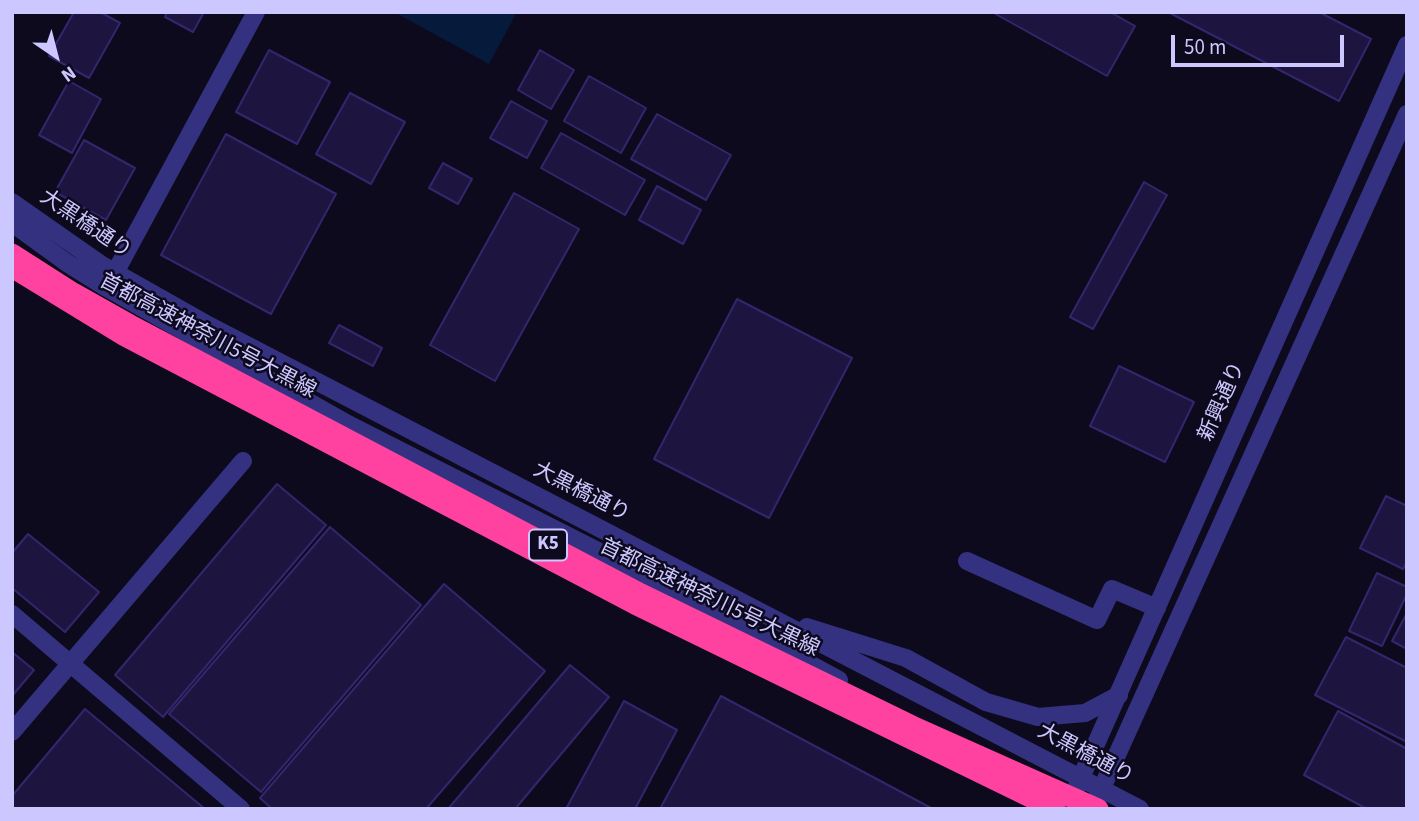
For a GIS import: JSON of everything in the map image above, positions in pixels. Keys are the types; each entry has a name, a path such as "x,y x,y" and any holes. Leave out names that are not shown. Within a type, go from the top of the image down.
{"highway":[{"name":"首都高速神奈川5号大黒線","path":"12,254 130,325 641,594 1084,806"},
{"name":"首都高速神奈川5号大黒線","path":"12,267 125,336 635,604 1084,806"}],"street":[{"path":"110,280 256,12"},
{"name":"新興通り","path":"1084,806 1081,778 1407,45"},
{"path":"1084,806 1407,114"},
{"name":"大黒橋通り","path":"12,202 110,280 348,424 647,576 1084,806 1139,809"},
{"name":"大黒橋通り","path":"12,223 66,263 110,280 209,326 1081,778 1084,806"},
{"path":"12,732 243,461"},
{"path":"967,561 1097,620 1112,589 1157,608"},
{"path":"761,612 905,658 986,702 1038,717 1085,713 1119,695"},
{"path":"12,614 242,809"}],"water":[{"path":"394,12 517,12 489,64"}],"building":[{"path":"74,12 100,12 120,23 89,78 49,56"},
{"path":"167,12 204,12 193,32 165,17"},
{"path":"992,12 1110,12 1135,26 1107,76"},
{"path":"1168,12 1319,12 1371,39 1339,101"},
{"path":"269,50 330,82 297,144 236,112"},
{"path":"540,50 574,70 551,109 518,90"},
{"path":"589,76 646,108 621,153 564,121"},
{"path":"69,81 101,99 72,153 39,135"},
{"path":"350,93 405,122 371,184 316,154"},
{"path":"511,101 547,121 527,158 490,138"},
{"path":"657,114 731,155 706,200 631,159"},
{"path":"561,133 645,180 625,215 541,168"},
{"path":"226,134 336,194 271,314 161,255"},
{"path":"84,140 135,168 106,220 55,192"},
{"path":"443,163 472,179 458,204 429,188"},
{"path":"1144,182 1167,195 1093,329 1070,317"},
{"path":"657,186 701,210 683,244 639,220"},
{"path":"514,193 579,229 495,381 430,345"},
{"path":"737,299 852,358 769,518 654,459"},
{"path":"339,325 382,348 373,366 329,343"},
{"path":"1119,366 1194,402 1165,462 1090,426"},
{"path":"277,484 326,525 163,717 115,675"},
{"path":"1386,496 1407,506 1407,562 1403,569 1360,548"},
{"path":"330,527 421,605 261,792 169,714"},
{"path":"28,534 99,592 65,632 12,588 12,553"},
{"path":"1377,573 1407,587 1407,594 1382,646 1349,631"},
{"path":"444,584 545,671 426,809 272,809 260,798"},
{"path":"1407,613 1407,649 1392,641"},
{"path":"1346,637 1407,668 1407,742 1315,695"},
{"path":"12,652 34,670 12,696"},
{"path":"570,665 609,697 515,809 448,809"},
{"path":"721,696 933,809 660,809"},
{"path":"624,701 677,730 635,809 566,809"},
{"path":"85,709 205,809 12,809 12,796"},
{"path":"1338,711 1407,749 1407,809 1367,809 1304,775"}]}
